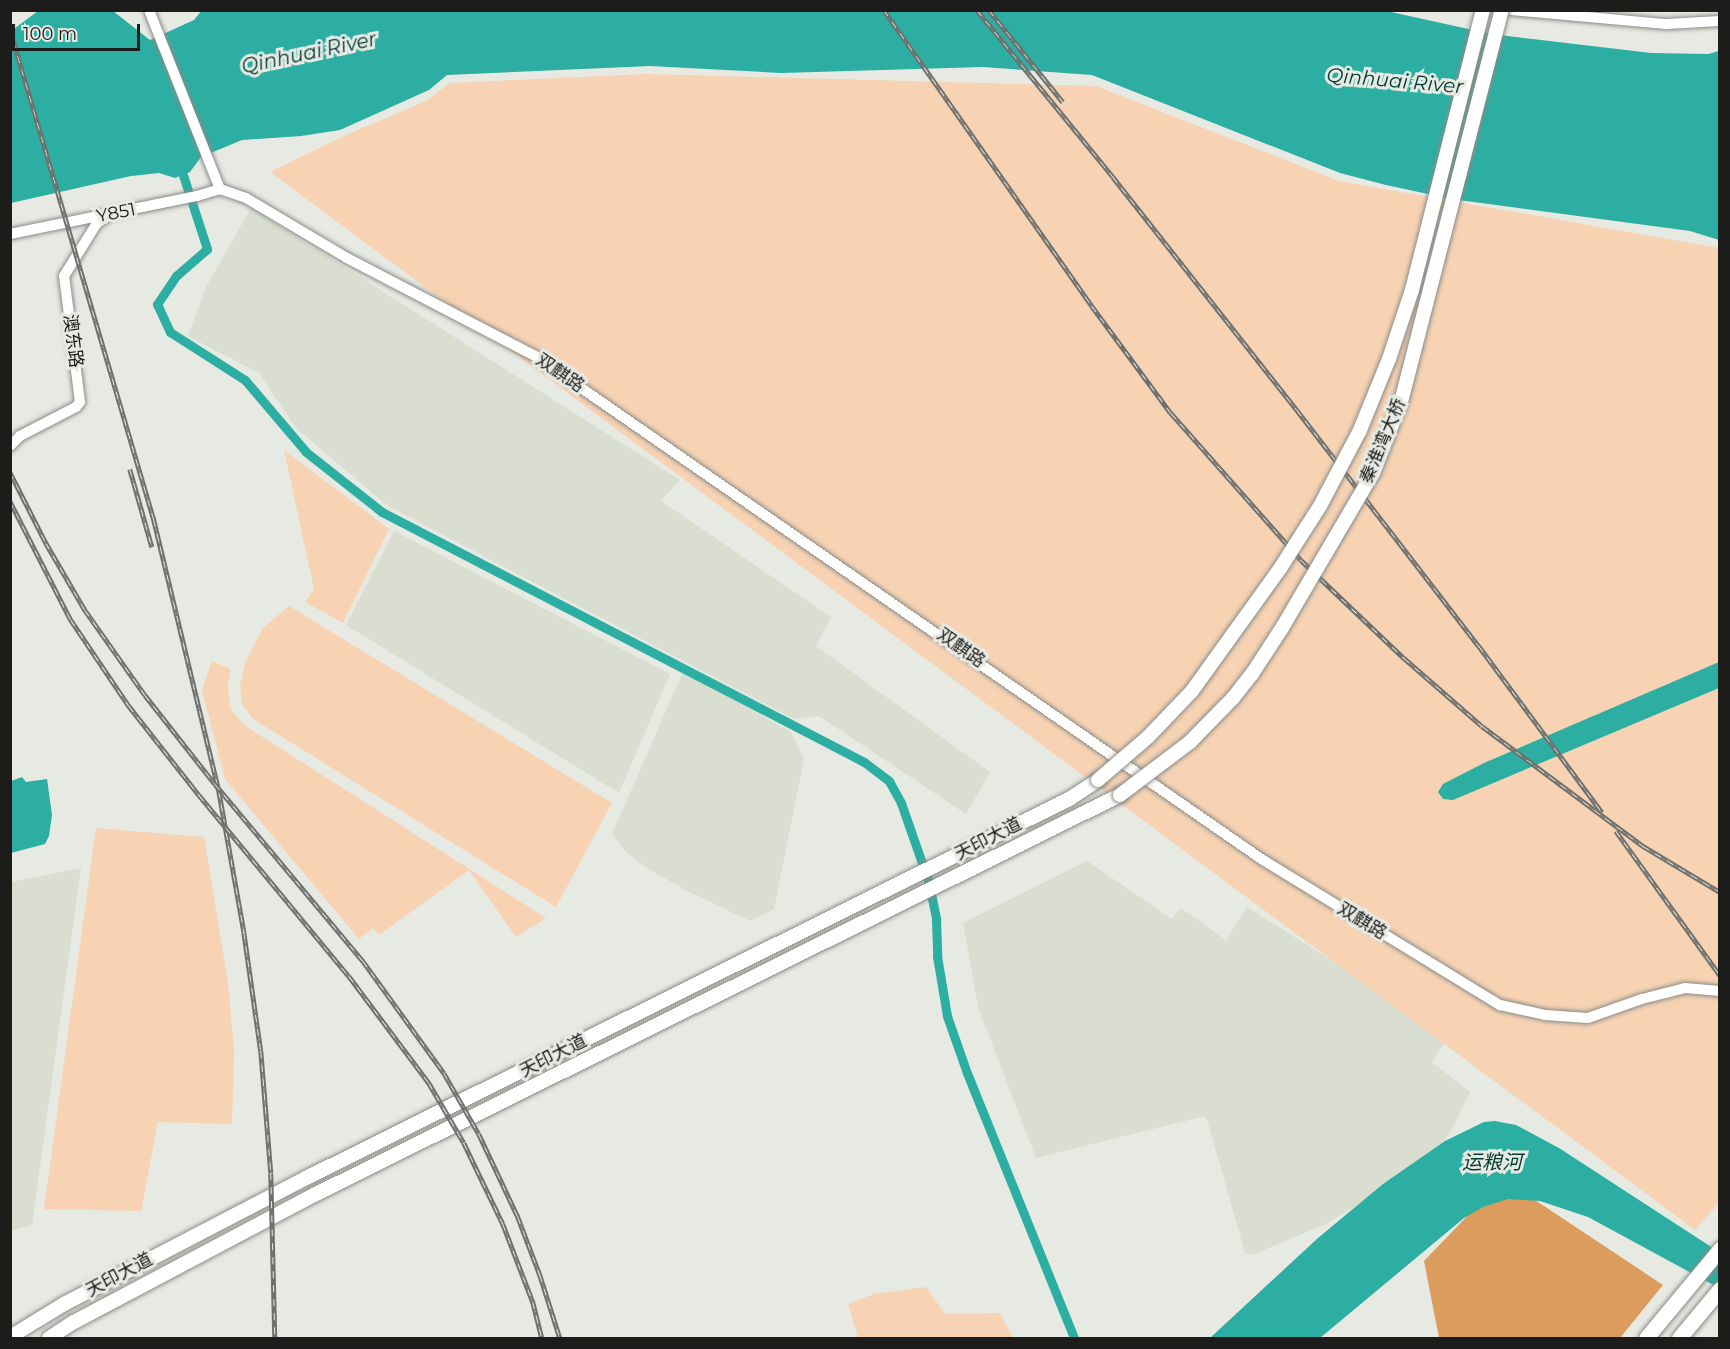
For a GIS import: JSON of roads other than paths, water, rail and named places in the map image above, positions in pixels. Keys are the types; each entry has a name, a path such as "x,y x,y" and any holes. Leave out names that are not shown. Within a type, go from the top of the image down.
{"highway":[{"path":"1646,1338 1719,1248"},
{"path":"1679,1338 1719,1289"}],"main road":[{"name":"秦淮湾大桥","path":"1098,780 1148,737 1199,682 1281,567 1320,506 1360,430 1398,333 1412,290 1482,10"},
{"name":"秦淮湾大桥","path":"1120,795 1190,742 1252,674 1282,628 1373,473 1401,402 1502,10"},
{"name":"天印大道","path":"10,1337 63,1304 308,1177 1069,799 1098,780"},
{"name":"天印大道","path":"49,1338 316,1194 917,898 1120,795"}],"street":[{"path":"149,10 220,189"},
{"path":"1510,10 1665,24 1719,21"},
{"name":"Y851","path":"10,234 220,189"},
{"name":"双麒路","path":"220,189 246,198 347,258 535,356 1263,860 1500,1005 1545,1015 1588,1018 1642,999 1685,988 1719,991"},
{"name":"澳东路","path":"10,446 20,436 76,407 80,402 64,276 97,223 111,214"}],"water":[{"name":"Qinhuai River","path":"202,10 1382,10 1491,34 1651,53 1708,54 1719,51 1719,240 1690,231 1451,199 1386,185 1340,173 1092,75 983,67 781,73 650,66 447,75 429,90 340,130 301,136 242,140 201,157 190,172 175,178 159,173 131,176 11,203 11,31 38,11 113,11 150,40 194,20"},
{"path":"1719,662 1719,688 1453,800 1443,799 1438,792 1443,784 1484,763"},
{"path":"22,777 26,782 47,779 52,815 49,836 45,844 11,853 11,781"},
{"name":"运粮河","path":"1495,1121 1516,1125 1559,1148 1719,1252 1719,1288 1588,1217 1540,1201 1508,1199 1483,1207 1464,1218 1320,1338 1210,1338 1318,1238 1383,1184 1445,1141 1484,1122"}],"waterway":[{"path":"183,175 207,249 176,276 157,304 170,332 245,380 306,452 382,512 864,762 889,781 901,803 928,880 936,919 937,956 947,1016 967,1073 1074,1338"}],"railway":[{"path":"884,10 1092,306 1171,413 1301,560 1404,658 1482,726 1643,846 1720,892"},
{"path":"977,10 1113,177 1297,410 1479,646 1602,812"},
{"path":"989,10 1063,102"},
{"path":"10,29 154,520 219,791 244,932 261,1051 271,1173 275,1338"},
{"path":"130,469 152,547"},
{"path":"10,472 46,543 85,610 145,695 215,784 363,961 444,1073 479,1134 518,1217 560,1338"},
{"path":"10,501 71,620 129,706 199,795 349,976 429,1083 464,1143 503,1224 533,1302 542,1338"},
{"path":"1616,831 1720,975"}]}
